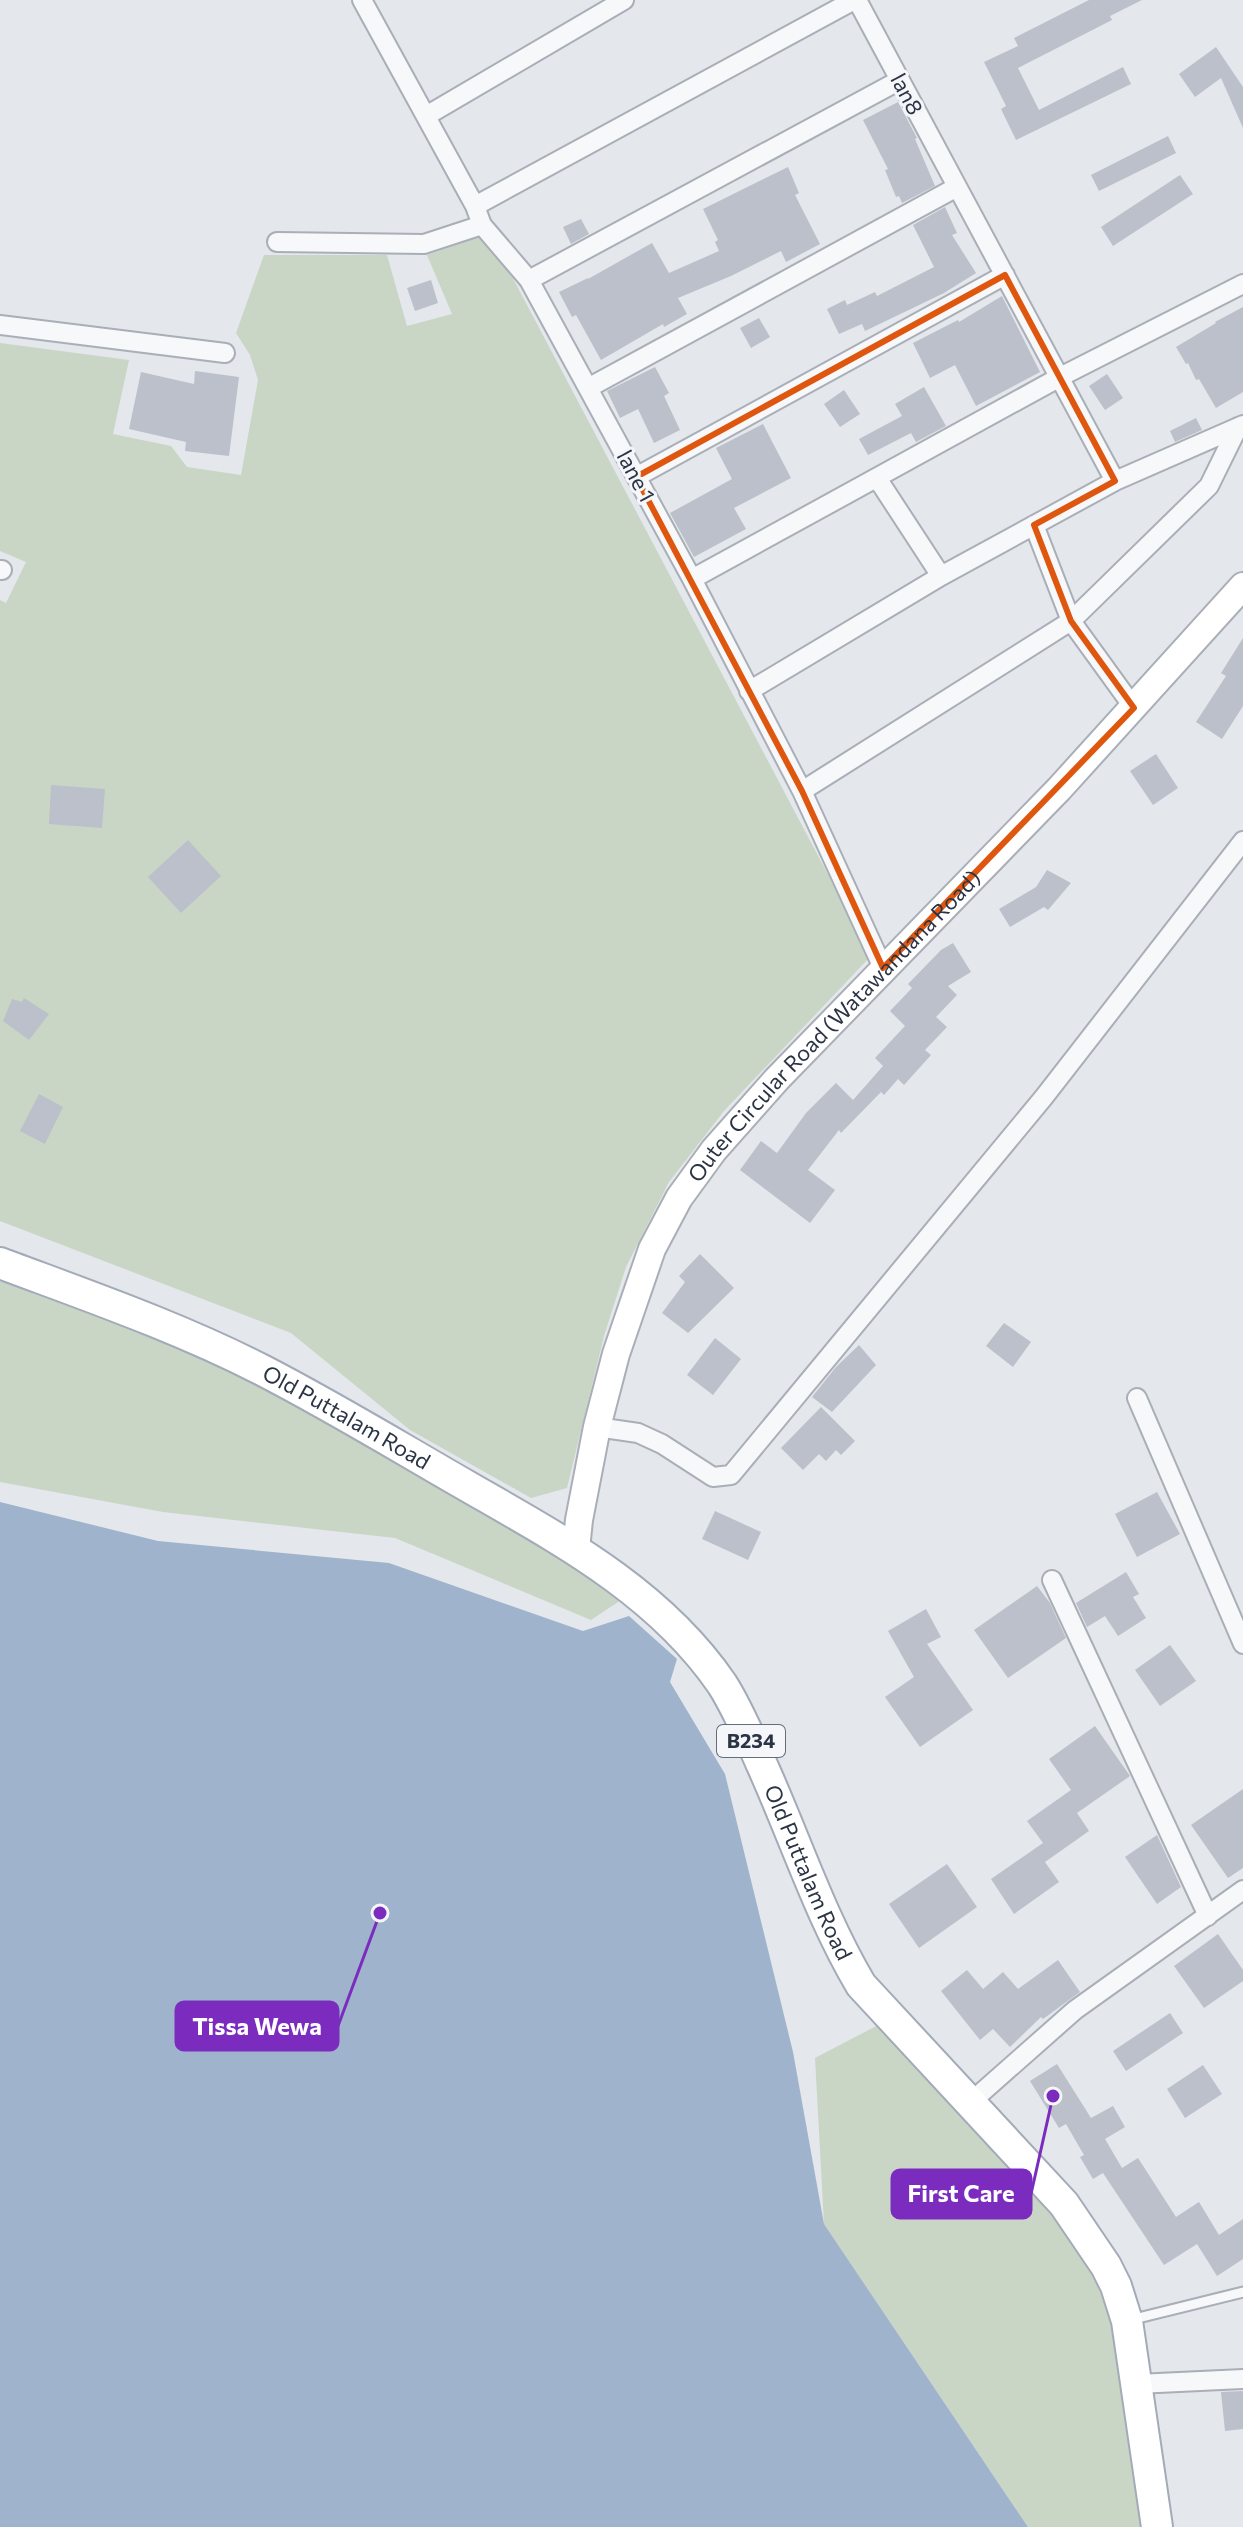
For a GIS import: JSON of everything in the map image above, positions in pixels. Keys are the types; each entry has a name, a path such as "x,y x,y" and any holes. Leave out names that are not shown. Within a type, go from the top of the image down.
{"main road":[{"name":"Outer Circular Road (Watawandana Road)","path":"576,1549 597,1427 616,1354 652,1249 679,1198 734,1126 883,968 1040,809 1243,586"},
{"name":"Old Puttalam Road","path":"0,1263 153,1320 262,1370 576,1549 644,1598 676,1628 722,1685 759,1757 811,1882 861,1985 972,2101 1064,2204 1106,2266 1127,2321 1157,2527"}],"street":[{"path":"426,116 624,0"},
{"path":"475,206 855,0"},
{"name":"lan8","path":"855,0 1115,481"},
{"name":"lane 1","path":"366,1 475,206 482,225 529,280 692,579 802,791 883,968"},
{"path":"529,280 900,80"},
{"path":"588,388 957,187"},
{"path":"277,242 424,244 482,225"},
{"path":"636,477 1005,275"},
{"path":"692,579 1060,377 1243,284"},
{"path":"0,325 225,353"},
{"path":"749,691 941,576 1115,481 1241,426"},
{"path":"802,791 1071,621 1209,486 1241,426"},
{"path":"877,478 941,576"},
{"path":"1034,525 1071,621 1134,708"},
{"path":"597,1427 638,1433 662,1444 713,1477 731,1475 1044,1097 1243,841"},
{"path":"1137,1398 1243,1644"},
{"path":"1052,1580 1208,1916"},
{"path":"972,2101 1075,2010 1243,1890"},
{"path":"1137,2384 1243,2379"}],"lane":[{"path":"1127,2321 1243,2292"}],"highlighted area":[{"path":"1005,275 1115,481 1034,525 1071,621 1134,708 883,968 802,791 636,477"}],"green space":[{"path":"489,233 871,956 724,1111 669,1182 626,1267 604,1336 567,1488 531,1498 410,1430 291,1333 0,1221 0,600 6,603 26,562 0,551 0,343 129,360 113,434 171,446 187,467 241,475 258,380 250,355 236,333 264,255 387,255 407,326 452,314 427,255"},
{"path":"0,1277 174,1339 348,1433 565,1560 621,1600 591,1620 395,1538 163,1512 0,1482"},
{"path":"882,2023 1070,2232 1113,2303 1146,2527 1028,2527 824,2224 815,2058"}],"water":[{"path":"0,1502 158,1541 389,1563 583,1631 629,1616 677,1659 670,1682 725,1774 793,2052 824,2224 1028,2527 0,2527"}],"building":[{"path":"1089,0 1142,0 1110,16 1112,20 1018,68 1039,110 1123,67 1131,84 1016,140 1001,109 1006,106 984,62 1018,46 1014,38"},
{"path":"1216,47 1243,87 1243,128 1221,78 1195,97 1179,74"},
{"path":"898,102 917,138 935,186 902,203 899,196 896,197 885,170 888,169 863,120"},
{"path":"1168,136 1176,153 1099,191 1091,175"},
{"path":"788,167 799,193 795,195 820,244 786,262 781,251 678,298 687,314 664,327 663,324 601,360 559,292 652,243 669,273 719,251 715,242 718,240 703,209"},
{"path":"1180,175 1193,194 1113,246 1101,227"},
{"path":"945,207 957,233 952,235 976,273 944,293 865,331 862,324 839,334 827,309 845,300 847,305 875,292 877,296 934,267 913,225"},
{"path":"581,219 589,234 571,244 563,227"},
{"path":"431,280 438,303 415,311 407,288"},
{"path":"1002,296 1040,372 976,406 955,365 930,378 913,343 959,322"},
{"path":"1243,307 1243,392 1216,408 1176,347"},
{"path":"759,318 770,337 751,348 740,328"},
{"path":"655,367 669,393 664,396 680,430 654,443 638,409 620,418 607,391"},
{"path":"195,371 239,377 229,456 185,451 186,442 129,429 141,372 194,384"},
{"path":"1107,374 1123,398 1105,410 1089,386"},
{"path":"924,387 946,426 916,442 911,433 868,455 859,439 902,416 895,404"},
{"path":"844,390 860,414 840,427 824,404"},
{"path":"1196,418 1202,430 1175,442 1170,431"},
{"path":"763,424 791,478 734,508 746,529 694,557 670,513 732,479 716,448"},
{"path":"1243,638 1243,706 1222,739 1196,722 1226,676 1221,673"},
{"path":"1156,754 1178,788 1153,805 1130,771"},
{"path":"51,785 105,789 102,828 49,824"},
{"path":"188,840 221,876 181,913 148,877"},
{"path":"1047,870 1071,883 1048,910 1044,907 1010,927 999,909 1036,887"},
{"path":"953,943 971,972 948,986 957,995 936,1017 947,1027 925,1050 931,1055 904,1085 898,1079 884,1095 881,1092 841,1133 839,1130 808,1170 835,1190 810,1223 740,1170 761,1141 777,1153 806,1113 836,1083 853,1100 883,1066 875,1058 905,1026 890,1011 912,988 908,984 941,950"},
{"path":"24,998 49,1014 29,1040 3,1021 12,999 22,1002"},
{"path":"39,1094 63,1107 45,1144 20,1131"},
{"path":"700,1254 734,1288 688,1333 662,1313 685,1282 679,1276"},
{"path":"1004,1323 1031,1342 1013,1367 986,1346"},
{"path":"715,1338 741,1359 713,1395 687,1375"},
{"path":"859,1345 876,1365 832,1412 812,1397"},
{"path":"821,1407 855,1441 841,1455 836,1450 826,1461 819,1454 803,1470 781,1448"},
{"path":"1157,1492 1180,1534 1137,1557 1115,1514"},
{"path":"715,1511 761,1532 748,1560 702,1539"},
{"path":"1126,1572 1139,1594 1133,1597 1146,1618 1118,1636 1105,1616 1087,1627 1076,1603"},
{"path":"1037,1586 1050,1603 1066,1638 1008,1678 974,1630"},
{"path":"926,1609 941,1637 927,1644 973,1710 920,1747 885,1697 914,1677 888,1631"},
{"path":"1170,1645 1196,1681 1160,1706 1135,1670"},
{"path":"1095,1726 1130,1776 1077,1813 1089,1831 1045,1862 1059,1882 1014,1914 991,1879 1043,1843 1027,1821 1071,1790 1049,1759"},
{"path":"1243,1789 1243,1868 1228,1878 1191,1825"},
{"path":"1157,1835 1181,1887 1157,1904 1125,1857"},
{"path":"947,1864 977,1907 919,1948 889,1904"},
{"path":"1218,1934 1243,1970 1243,1981 1204,2008 1174,1966"},
{"path":"1058,1960 1080,1992 1043,2019 1041,2017 1010,2047 993,2029 980,2040 941,1991 967,1970 983,1989 1003,1972 1018,1989"},
{"path":"1170,2013 1183,2033 1126,2071 1113,2051"},
{"path":"1057,2064 1091,2118 1113,2106 1125,2127 1105,2139 1122,2168 1138,2158 1176,2217 1199,2202 1219,2235 1243,2219 1243,2259 1217,2276 1197,2244 1164,2265 1103,2173 1093,2179 1080,2157 1084,2155 1066,2124 1059,2128 1030,2081"},
{"path":"1203,2065 1222,2094 1185,2118 1167,2089"},
{"path":"1243,2391 1243,2429 1225,2431 1221,2392"}],"place":[{"name":"Tissa Wewa","path":"380,1913"},
{"name":"First Care","path":"1053,2096"}]}
